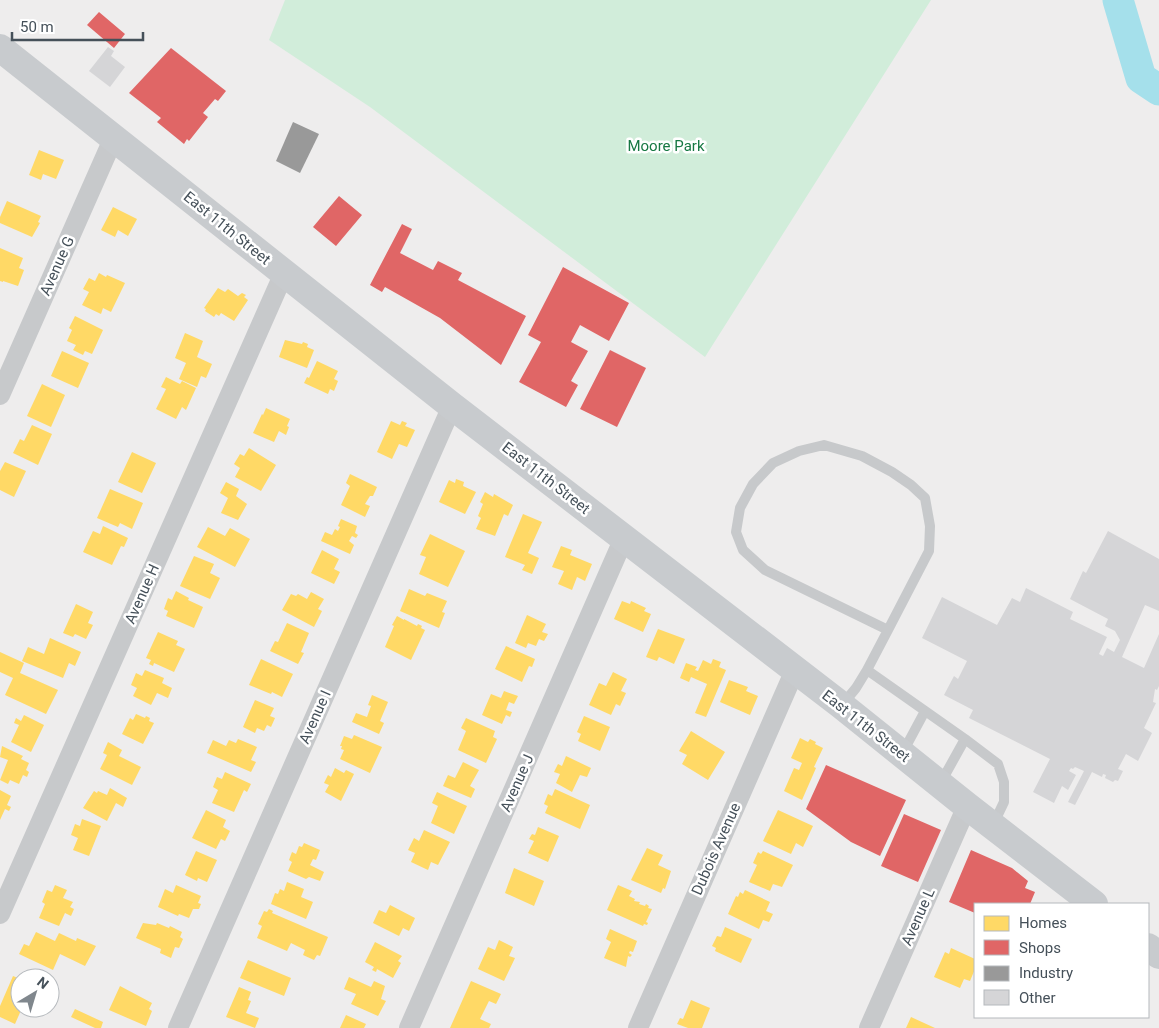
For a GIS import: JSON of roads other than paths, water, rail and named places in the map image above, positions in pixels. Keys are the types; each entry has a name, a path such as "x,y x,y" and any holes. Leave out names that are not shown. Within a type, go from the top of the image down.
{"street":[{"name":"East 11th Street","path":"0,48 452,406 842,706 1093,903"},
{"name":"Avenue G","path":"0,395 114,138"},
{"name":"Avenue H","path":"0,914 284,273"},
{"name":"Avenue I","path":"178,1028 452,406"},
{"name":"Avenue J","path":"409,1028 624,538"},
{"name":"Dubois Avenue","path":"638,1028 795,670"},
{"name":"Avenue L","path":"869,1028 967,806"}],"lane":[{"path":"842,706 867,670 888,630 929,551 930,526 925,498 911,485 892,472 862,456 824,445 799,451 774,463 754,484 740,508 736,532 743,550 765,570 888,630"},
{"path":"867,670 998,764 1004,782 1004,802 993,826"},
{"path":"902,754 925,711"},
{"path":"940,784 965,739"}],"waterway":[{"path":"1118,0 1141,78 1159,90"}],"park label":[{"name":"Moore Park","path":"666,146"}]}
